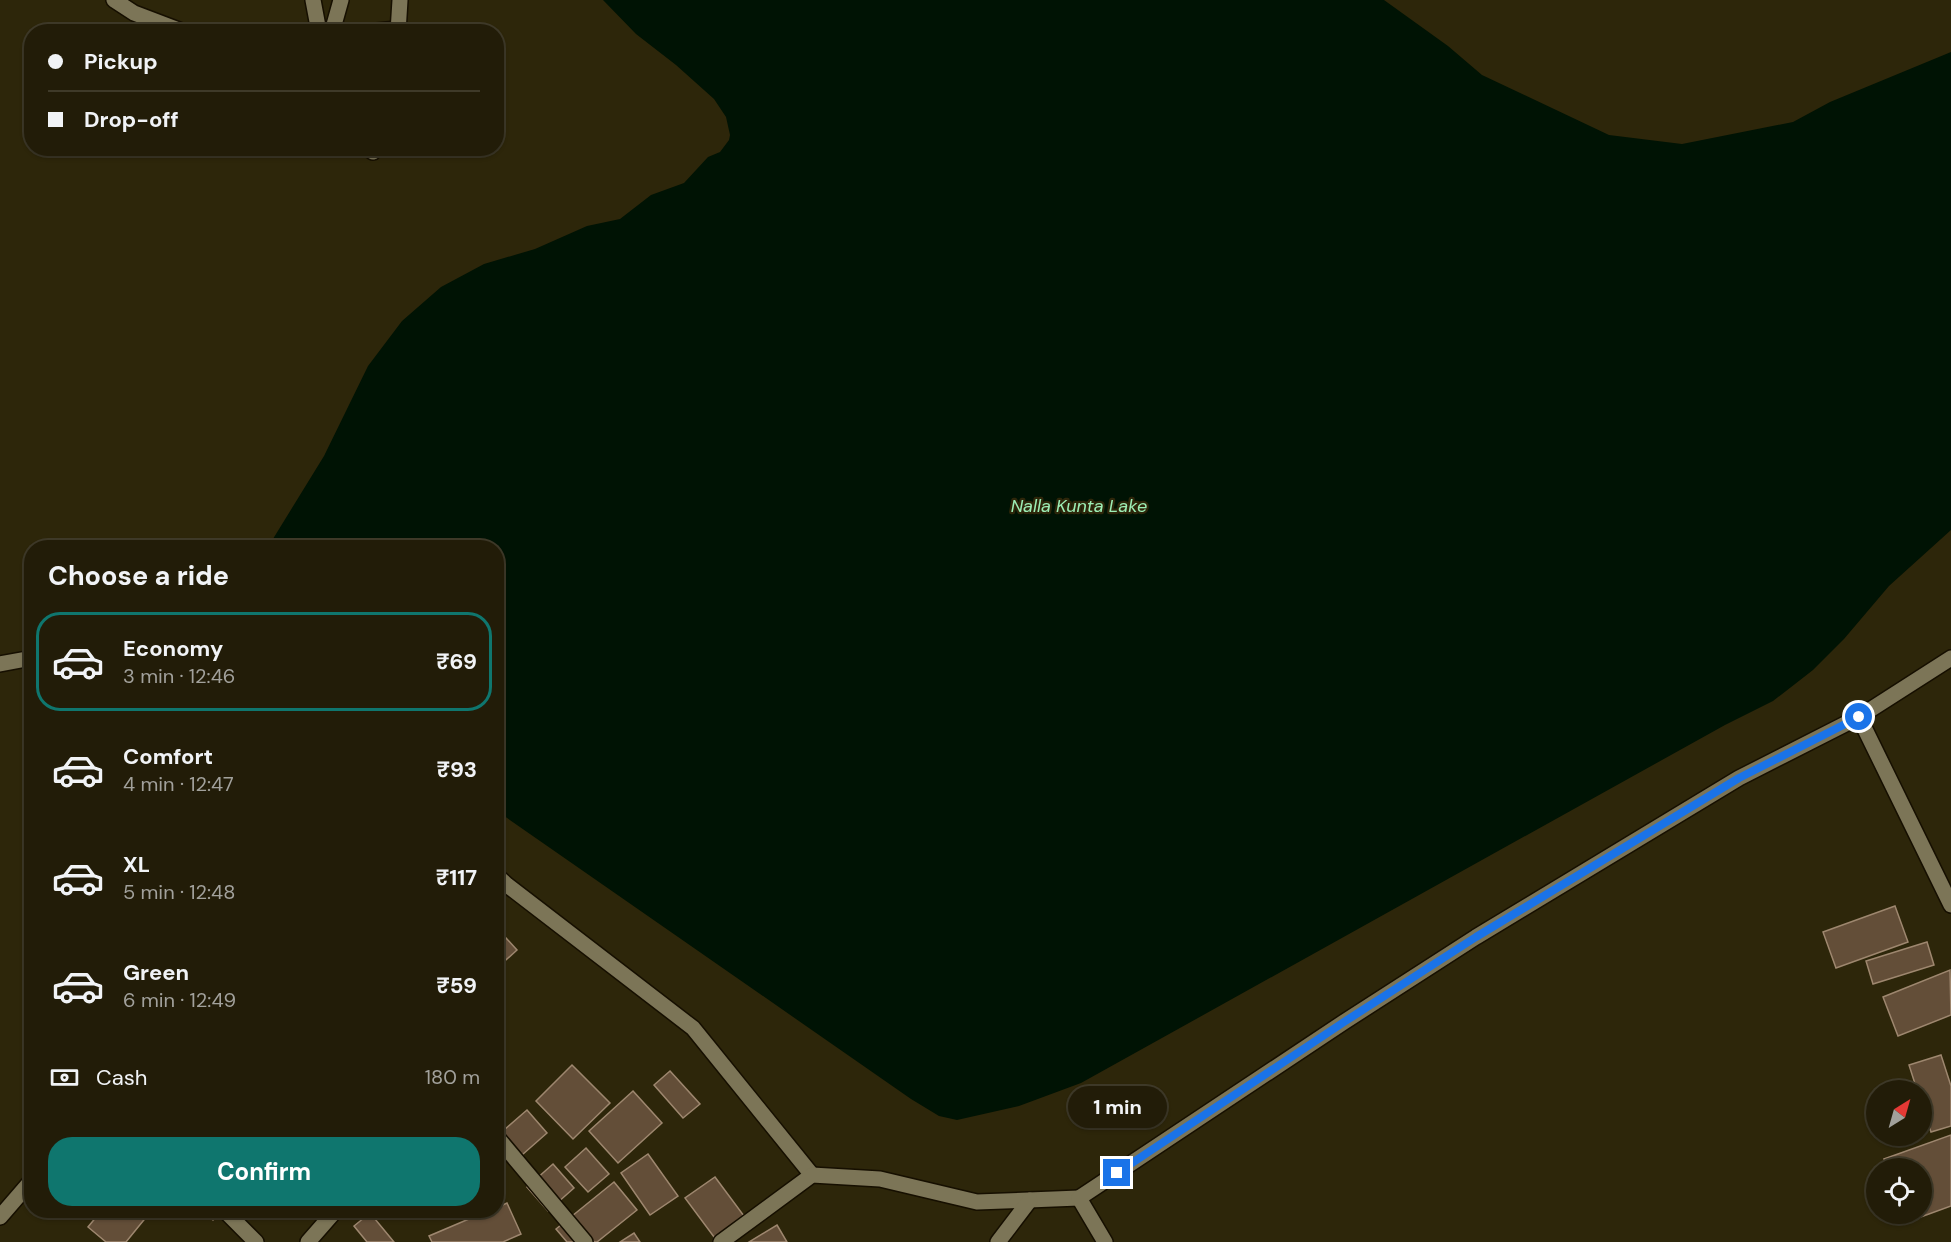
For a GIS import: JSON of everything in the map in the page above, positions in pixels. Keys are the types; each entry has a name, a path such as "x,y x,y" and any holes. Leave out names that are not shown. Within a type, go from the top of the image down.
{"street":[{"path":"114,0 134,13 163,24"},
{"path":"314,0 318,24"},
{"path":"334,24 340,0"},
{"path":"398,24 400,0"},
{"path":"721,1242 812,1175 880,1179 977,1202 1079,1198 1476,937 1739,778 1859,717 1951,658"},
{"path":"0,664 24,660"},
{"path":"1859,717 1951,905"},
{"path":"504,882 693,1028 812,1175"},
{"path":"504,1146 585,1242"},
{"path":"0,1217 24,1189"},
{"path":"1079,1198 1105,1242"},
{"path":"998,1242 1030,1200"},
{"path":"232,1218 256,1242"},
{"path":"308,1242 329,1218"}],"water":[{"name":"Nalla Kunta Lake","path":"603,0 1384,0 1448,46 1482,75 1609,135 1682,144 1793,122 1830,102 1951,52 1951,530 1889,586 1844,639 1813,670 1773,701 1725,725 1081,1083 1019,1106 957,1120 939,1116 911,1099 504,816 504,540 272,540 324,456 368,366 402,321 441,287 484,264 535,249 587,226 620,219 651,195 684,183 708,157 720,152 729,140 726,117 714,99 636,34"}],"building":[{"path":"1895,906 1908,942 1836,968 1823,932"},
{"path":"504,936 517,950 504,962"},
{"path":"1927,942 1934,965 1873,984 1866,961"},
{"path":"1950,970 1951,1015 1898,1036 1883,997"},
{"path":"1941,1055 1951,1086 1951,1126 1932,1132 1932,1080 1914,1080 1909,1065"},
{"path":"572,1065 610,1103 573,1139 536,1101"},
{"path":"670,1071 700,1104 683,1118 654,1085"},
{"path":"633,1091 662,1123 618,1163 589,1131"},
{"path":"527,1110 547,1133 514,1162 504,1148 504,1130"},
{"path":"1951,1135 1951,1206 1932,1213 1932,1158 1887,1158 1920,1146 1932,1146 1932,1142"},
{"path":"586,1148 609,1174 588,1192 565,1167"},
{"path":"648,1154 678,1196 650,1215 621,1173"},
{"path":"553,1164 574,1188 548,1211 527,1187"},
{"path":"715,1177 747,1220 717,1241 685,1198"},
{"path":"614,1182 637,1210 597,1242 567,1242 556,1229"},
{"path":"507,1203 521,1234 503,1242 432,1242 429,1236 471,1218 504,1218 504,1204"},
{"path":"95,1218 146,1218 126,1242 106,1242 88,1227"},
{"path":"364,1218 374,1218 394,1242 367,1242 354,1226"},
{"path":"777,1225 787,1242 749,1242"},
{"path":"634,1233 640,1242 620,1242"}],"route":[{"path":"1117,1173 1476,937 1739,778 1859,717"}]}
